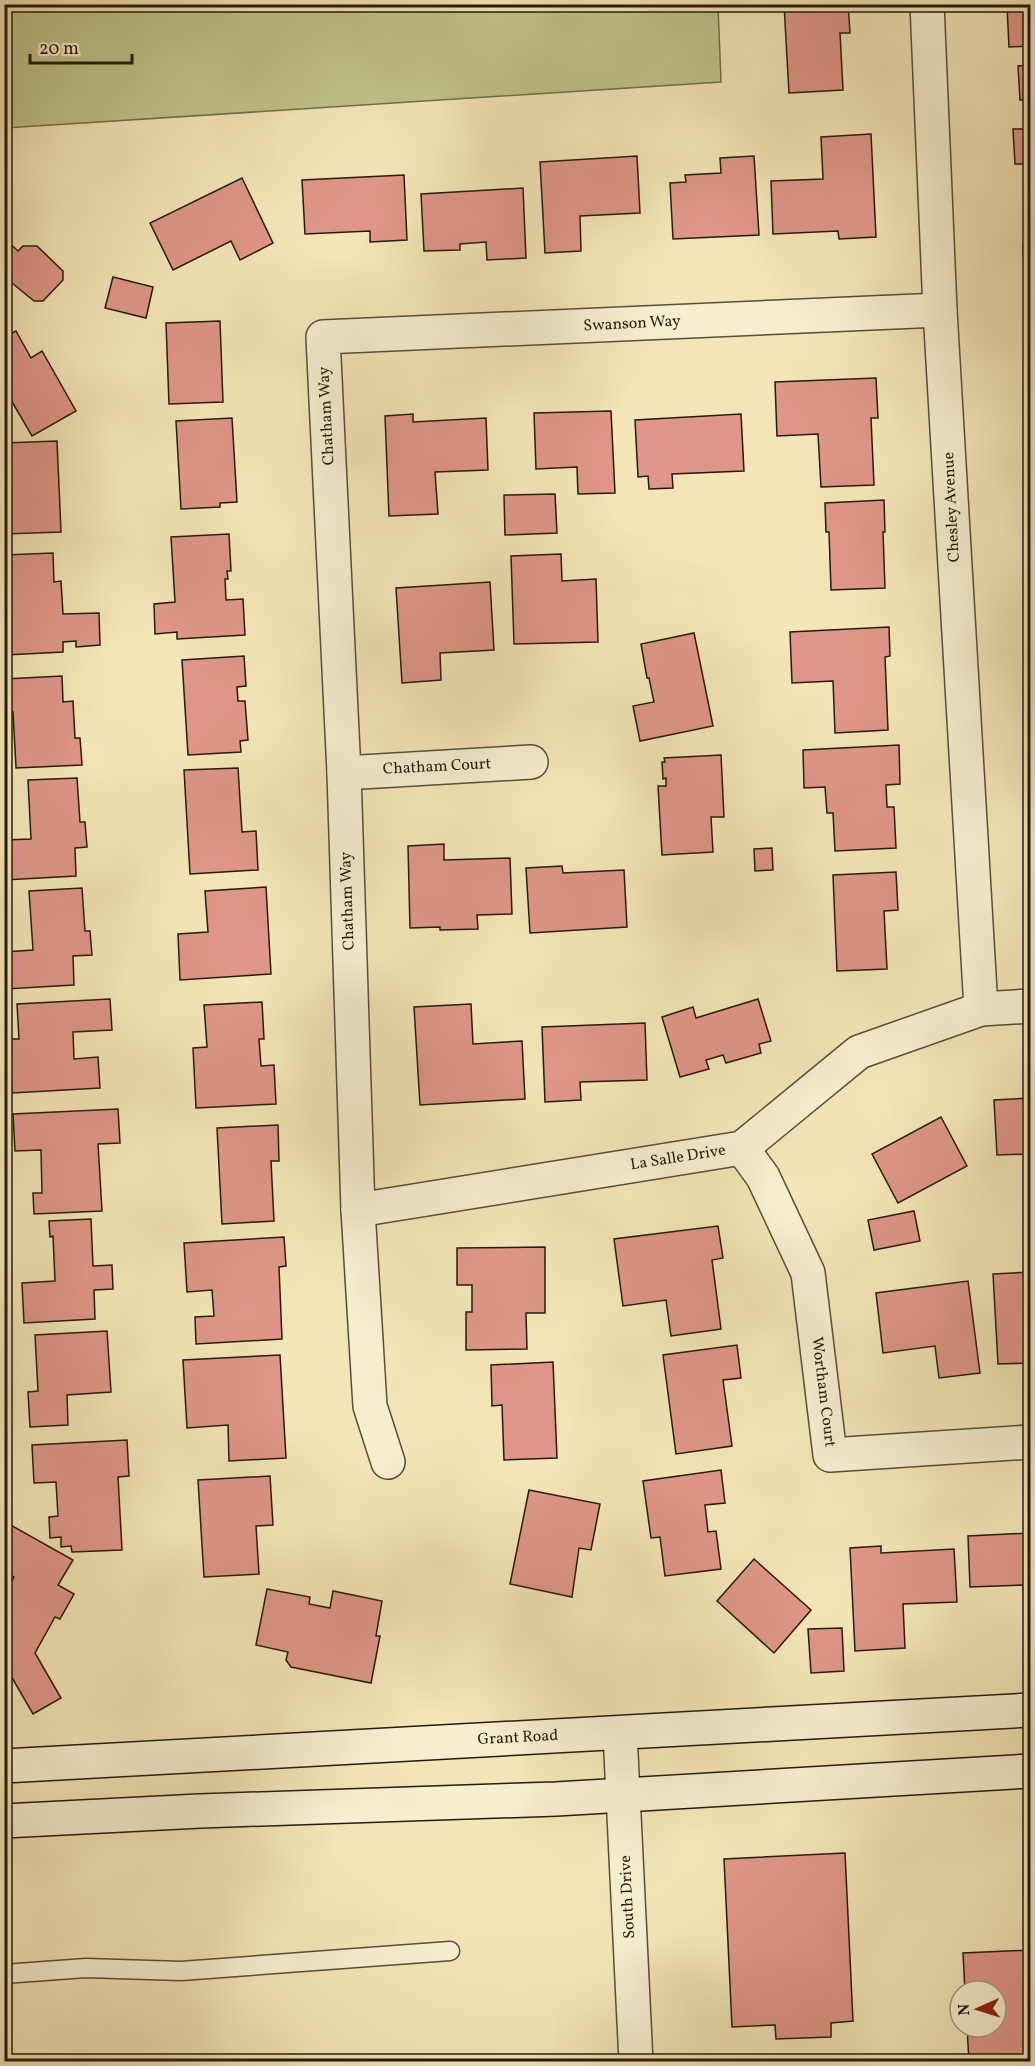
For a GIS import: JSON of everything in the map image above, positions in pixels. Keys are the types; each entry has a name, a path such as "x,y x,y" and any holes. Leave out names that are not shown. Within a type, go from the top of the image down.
{"street":[{"name":"Chesley Avenue","path":"927,4 940,310 981,1009"},
{"name":"Swanson Way","path":"323,337 940,310"},
{"name":"Chatham Way","path":"323,337 344,773 358,1210 370,1406 388,1462"},
{"name":"Chatham Court","path":"344,773 531,762"},
{"name":"La Salle Drive","path":"358,1210 742,1148 859,1052 981,1009 1030,1006"},
{"name":"Wortham Court","path":"742,1148 763,1177 808,1273 831,1455 1030,1442"},
{"name":"Grant Road","path":"4,1766 1030,1710"},
{"name":"South Drive","path":"620,1733 636,2061"},
{"path":"4,1821 200,1811 544,1800 1030,1771"}],"lane":[{"path":"4,1974 86,1968 181,1971 450,1951"}],"green space":[{"path":"5,4 718,5 721,82 5,128"}],"building":[{"path":"784,4 848,4 850,33 840,33 843,90 789,93"},
{"path":"1030,4 1030,46 1009,47 1007,6"},
{"path":"1030,65 1030,164 1015,164 1013,129 1027,129 1025,100 1020,100 1018,66"},
{"path":"871,134 876,237 839,239 838,231 773,234 771,181 823,179 821,137"},
{"path":"637,156 640,213 580,216 581,251 545,253 540,162"},
{"path":"754,156 759,235 673,239 670,183 686,182 685,175 721,173 720,158"},
{"path":"404,175 407,240 370,242 370,231 305,234 302,180"},
{"path":"242,178 273,243 240,260 231,241 173,270 150,223"},
{"path":"523,188 526,258 487,260 486,242 460,244 460,250 424,251 421,194"},
{"path":"4,238 18,251 23,246 37,246 63,271 63,280 43,301 34,301 12,283 4,291"},
{"path":"1023,246 1030,246 1030,281 1025,281"},
{"path":"113,277 153,287 146,318 105,308"},
{"path":"4,297 11,304 4,311"},
{"path":"1030,299 1030,339 1028,340 1026,300"},
{"path":"220,321 223,402 169,404 166,323"},
{"path":"16,331 31,358 42,351 76,411 32,436 4,388 4,337"},
{"path":"876,378 878,418 871,418 874,485 821,487 818,434 777,436 775,382"},
{"path":"611,411 615,493 578,494 577,467 536,469 534,413"},
{"path":"413,414 413,422 486,418 488,470 435,472 438,514 389,516 385,416"},
{"path":"741,414 744,471 672,474 673,488 649,489 648,476 638,477 635,420"},
{"path":"232,418 237,502 220,503 220,507 181,509 176,421"},
{"path":"57,441 61,532 4,534 4,443"},
{"path":"555,494 557,533 505,535 504,495"},
{"path":"884,500 885,588 831,590 829,532 826,532 825,503"},
{"path":"229,534 231,571 227,571 228,579 225,579 226,600 243,599 245,635 177,639 177,632 155,634 154,604 175,602 171,537"},
{"path":"53,553 54,582 61,581 63,614 99,613 100,645 76,647 76,641 63,642 63,652 6,655 4,555"},
{"path":"561,554 562,581 596,579 598,642 514,644 511,556"},
{"path":"490,582 494,650 440,653 441,680 402,683 396,588"},
{"path":"889,627 890,656 885,657 888,730 835,733 833,681 792,683 790,632"},
{"path":"694,633 713,726 640,741 633,706 654,702 641,644"},
{"path":"244,656 246,686 237,687 238,701 245,701 248,740 240,741 241,752 188,755 182,660"},
{"path":"62,676 63,702 73,701 75,738 80,738 82,765 16,768 13,712 4,712 4,679"},
{"path":"899,745 900,784 886,785 887,807 894,807 896,848 835,851 833,813 827,813 825,787 804,788 803,750"},
{"path":"721,755 724,817 711,817 713,852 662,855 658,786 666,786 666,778 663,779 662,762 665,762 664,758"},
{"path":"238,768 242,832 256,831 258,870 190,874 184,770"},
{"path":"77,778 80,822 85,822 87,847 75,848 76,876 4,880 4,840 31,839 28,780"},
{"path":"444,844 444,860 510,858 512,914 477,915 478,929 410,928 408,846"},
{"path":"772,848 773,870 755,871 754,849"},
{"path":"562,866 563,873 624,870 627,927 530,933 526,868"},
{"path":"896,872 898,910 884,911 887,969 837,971 833,875"},
{"path":"266,887 271,974 180,980 178,934 208,932 205,891"},
{"path":"82,888 85,931 90,931 92,955 73,956 74,985 5,989 4,952 33,950 29,891"},
{"path":"110,999 112,1030 73,1032 74,1059 98,1057 100,1088 12,1093 9,1039 19,1039 17,1004"},
{"path":"758,999 771,1041 759,1044 761,1053 726,1063 723,1055 706,1060 709,1069 680,1077 662,1017 693,1007 696,1018"},
{"path":"262,1002 264,1039 259,1039 261,1066 274,1065 276,1104 196,1108 193,1048 207,1047 204,1005"},
{"path":"471,1004 473,1044 522,1041 525,1099 420,1105 414,1007"},
{"path":"645,1023 647,1080 580,1082 581,1100 545,1102 542,1027"},
{"path":"1030,1098 1030,1154 997,1155 994,1100"},
{"path":"118,1109 120,1143 98,1144 102,1211 34,1214 33,1193 42,1193 41,1150 15,1151 13,1114"},
{"path":"941,1117 967,1166 898,1203 872,1154"},
{"path":"278,1125 279,1161 271,1161 274,1221 222,1224 217,1128"},
{"path":"914,1211 920,1241 874,1250 868,1220"},
{"path":"91,1219 93,1266 112,1265 113,1289 94,1290 95,1319 24,1323 22,1283 55,1281 53,1236 50,1237 49,1221"},
{"path":"718,1226 723,1258 712,1260 721,1329 671,1336 666,1300 623,1306 614,1239"},
{"path":"284,1237 286,1266 279,1267 282,1339 196,1344 195,1317 214,1316 212,1290 187,1292 184,1243"},
{"path":"545,1247 545,1313 526,1313 527,1349 466,1350 466,1312 472,1312 472,1285 457,1285 457,1248"},
{"path":"1030,1272 1030,1363 998,1364 993,1274"},
{"path":"968,1281 980,1373 939,1378 935,1346 883,1353 876,1293"},
{"path":"107,1331 111,1392 67,1395 68,1425 30,1427 28,1392 38,1391 35,1335"},
{"path":"737,1345 741,1378 723,1380 732,1446 676,1454 663,1355"},
{"path":"280,1355 286,1458 229,1461 228,1425 187,1428 183,1360"},
{"path":"553,1362 557,1458 504,1460 502,1405 492,1406 491,1365"},
{"path":"127,1440 129,1476 118,1477 122,1550 72,1552 71,1546 61,1547 61,1537 50,1538 49,1517 58,1516 56,1482 34,1483 32,1445"},
{"path":"721,1470 725,1503 705,1505 708,1532 716,1531 721,1569 665,1576 660,1537 651,1538 643,1481"},
{"path":"270,1476 273,1525 256,1526 259,1574 204,1577 198,1480"},
{"path":"529,1490 600,1504 591,1550 579,1548 572,1597 510,1584"},
{"path":"7,1523 73,1560 58,1585 74,1594 60,1619 55,1617 35,1653 61,1698 33,1714 4,1664 4,1594 14,1577 4,1571 4,1528"},
{"path":"1030,1533 1030,1626 1025,1627 1023,1585 970,1587 968,1536"},
{"path":"881,1546 881,1553 954,1549 957,1602 903,1604 905,1648 855,1651 850,1548"},
{"path":"754,1559 811,1610 774,1653 717,1601"},
{"path":"267,1589 310,1597 309,1604 330,1608 333,1591 382,1601 376,1636 380,1636 371,1683 291,1667 286,1660 288,1652 256,1645"},
{"path":"842,1628 844,1671 811,1673 808,1629"},
{"path":"845,1853 853,2021 831,2023 831,2037 776,2039 775,2025 732,2027 724,1859"},
{"path":"1030,1950 1030,2062 969,2062 968,2039 1008,2039 1008,1979 964,1979 963,1953"}]}
